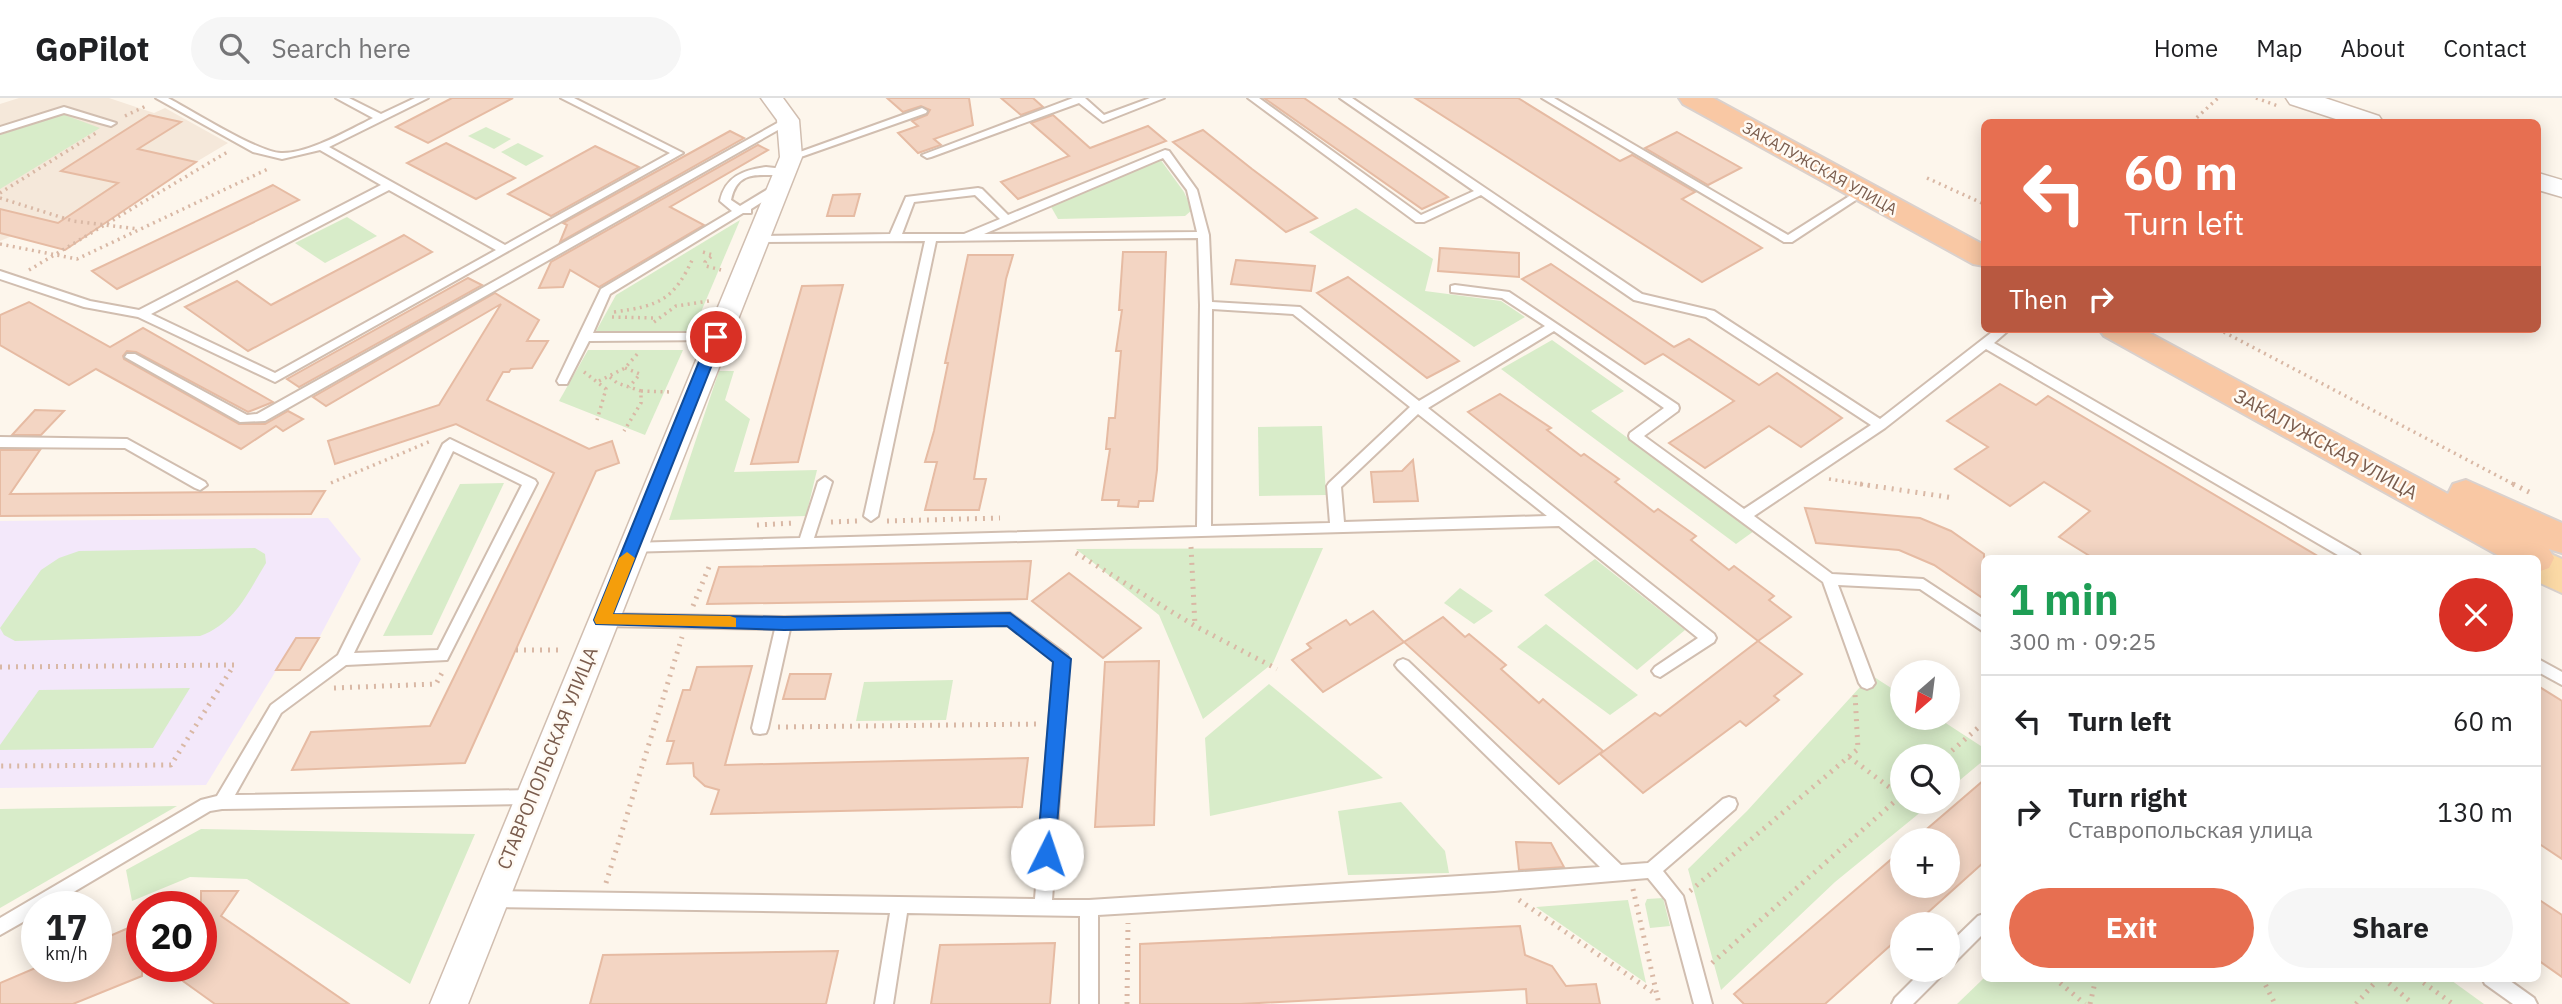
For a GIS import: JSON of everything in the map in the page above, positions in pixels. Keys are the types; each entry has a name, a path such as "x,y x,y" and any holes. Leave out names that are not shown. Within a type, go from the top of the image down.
{"highway":[{"name":"ЗАКАЛУЖСКАЯ УЛИЦА","path":"1693,98 1981,255"},
{"path":"1741,98 1981,230"},
{"name":"ЗАКАЛУЖСКАЯ УЛИЦА","path":"2124,333 2441,493 2530,555"},
{"path":"2171,333 2441,493 2562,545"},
{"path":"2441,493 2562,539"}],"main road":[{"path":"2441,493 2525,555"},
{"path":"2541,562 2562,575"}],"street":[{"path":"772,98 788,120 784,172"},
{"path":"2300,98 2361,119"},
{"name":"СТАВРОПОЛЬСКАЯ УЛИЦА","path":"449,1004 784,172"},
{"path":"2541,182 2562,189"}],"lane":[{"path":"161,98 257,150 282,156 321,147 423,98"},
{"path":"341,98 381,118"},
{"path":"0,275 88,304 141,314 275,378 678,153 566,98"},
{"path":"927,155 1080,99 1104,119 1159,98"},
{"path":"1253,98 1420,220 1482,191"},
{"path":"1345,98 1638,297 1710,314 1880,425"},
{"path":"1547,98 1788,240 1863,192"},
{"path":"0,130 64,110 111,123"},
{"path":"563,381 605,292 740,210 784,172 922,111"},
{"path":"131,357 245,419 260,418 788,120"},
{"path":"321,147 505,250"},
{"path":"966,237 1165,153 1192,190 1203,235 1206,305 1204,531"},
{"path":"767,210 740,210 725,201 725,192 743,176 757,171 771,169 784,172"},
{"path":"141,314 388,186"},
{"path":"895,237 910,199 978,191 1007,220"},
{"path":"755,239 1203,235"},
{"path":"871,516 931,237"},
{"path":"1455,289 1505,295 1673,408 1635,436 1829,579 1923,584 1981,624"},
{"path":"1206,305 1296,310 1416,409 1709,638 1660,671"},
{"path":"1336,527 1334,486 1416,409 1554,326"},
{"path":"1744,516 1880,425 1999,333"},
{"path":"585,337 716,337"},
{"path":"1985,344 2349,555"},
{"path":"0,442 127,444 200,485"},
{"path":"222,802 276,709 343,659 450,444 530,483 442,656 343,659"},
{"path":"806,542 825,482"},
{"path":"631,548 1562,521"},
{"path":"1829,579 1861,688"},
{"path":"602,620 784,623 1010,619 1062,659 1043,906"},
{"path":"760,728 784,623"},
{"path":"1403,665 1624,873"},
{"path":"2541,667 2562,679"},
{"path":"0,927 207,805 222,802 531,797"},
{"path":"491,899 1089,908 1494,883 1652,870 1729,804"},
{"path":"1652,870 1676,902 1703,1004"},
{"path":"884,1004 900,905"},
{"path":"1089,908 1089,1004"},
{"path":"1960,945 1981,925"},
{"path":"1901,1004 1923,982"},
{"path":"2497,982 2528,1004"}],"path":[{"path":"0,195 111,123 161,98"},
{"path":"2195,119 2218,98"},
{"path":"13,279 107,227 233,149"},
{"path":"257,162 268,169"},
{"path":"0,244 77,259 279,164"},
{"path":"1927,178 1981,203"},
{"path":"0,195 24,202 49,214 107,227 139,229"},
{"path":"595,315 651,304 676,288 685,278 691,261 704,252 713,255 705,262 709,269 730,270"},
{"path":"595,315 656,318 687,302 716,302"},
{"path":"600,382 634,362 656,318"},
{"path":"2226,333 2538,496"},
{"path":"571,365 600,382 606,389 597,420"},
{"path":"625,368 640,373 628,387"},
{"path":"609,376 640,391 679,392"},
{"path":"624,431 641,403 640,391"},
{"path":"331,483 439,438"},
{"path":"1804,476 1954,498"},
{"path":"1190,543 1195,626"},
{"path":"1066,547 1195,626 1278,668"},
{"path":"516,650 572,650"},
{"path":"331,688 436,684 447,662"},
{"path":"0,667 234,665 171,765 0,766"},
{"path":"1676,902 1858,749 1861,688"},
{"path":"760,728 1057,724"},
{"path":"1960,744 1980,726"},
{"path":"1849,757 1890,786"},
{"path":"1696,977 1890,806"},
{"path":"1624,873 1659,1004"},
{"path":"1494,883 1657,995"},
{"path":"1127,1004 1128,905"},
{"path":"2059,982 2087,1004 2095,982"},
{"path":"2264,982 2275,1004"},
{"path":"2356,1004 2377,982"},
{"path":"2386,982 2413,1004"},
{"path":"2423,982 2453,1004"}],"shaded area":[{"path":"19,98 109,98 154,113 165,108 228,143 65,250 12,236 0,241 0,104"},
{"path":"328,518 361,559 319,638 296,638 206,785 0,788 0,521"}],"green space":[{"path":"62,114 100,128 0,189 0,135"},
{"path":"486,127 511,139 494,149 468,136"},
{"path":"518,143 544,156 526,166 501,152"},
{"path":"1160,159 1184,192 1192,210 1185,216 1058,219 1050,205"},
{"path":"1356,208 1433,259 1425,291 1501,301 1525,317 1474,347 1309,232"},
{"path":"347,217 377,236 325,263 295,243"},
{"path":"740,220 692,333 595,333 616,295"},
{"path":"1552,340 1624,391 1591,411 1754,531 1736,544 1501,369"},
{"path":"588,350 683,350 645,435 559,401"},
{"path":"719,371 734,371 725,400 750,419 734,472 817,470 806,516 669,520"},
{"path":"1322,426 1326,495 1259,496 1258,427"},
{"path":"504,483 432,635 383,636 460,484"},
{"path":"255,548 265,554 266,563 246,596 222,623 200,636 15,641 4,635 0,628 41,570 59,558 79,551"},
{"path":"1323,548 1273,663 1203,719 1159,615 1076,549"},
{"path":"1595,559 1685,630 1637,670 1544,595"},
{"path":"1460,588 1493,611 1474,624 1444,603"},
{"path":"1546,624 1638,695 1610,715 1517,647"},
{"path":"1871,675 1890,687 1890,730 1956,730 1981,746 1981,762 1960,780 1960,744 1890,744 1890,814 1918,814 1901,828 1890,828 1890,837 1835,882 1721,990 1688,869 1747,811"},
{"path":"953,680 946,720 856,721 864,682"},
{"path":"1269,684 1383,778 1210,816 1205,738"},
{"path":"190,688 153,748 0,750 0,745 39,690"},
{"path":"1401,802 1445,851 1449,873 1348,875 1338,811"},
{"path":"177,806 30,891 21,891 21,896 0,908 0,809"},
{"path":"201,829 475,834 410,984 247,879 190,877 156,891 130,891 126,870"},
{"path":"1663,898 1670,926 1650,928 1645,904 1647,899"},
{"path":"1628,900 1646,983 1536,907"},
{"path":"1981,981 2454,982 2484,1004 1957,1004"}],"building":[{"path":"452,98 513,98 428,143 396,127"},
{"path":"887,98 969,98 973,125 934,139 941,145 918,153 898,133 918,126 912,121 927,115 930,110 921,106 903,112"},
{"path":"1001,98 1033,98 1043,107 1021,115"},
{"path":"1264,98 1304,98 1448,197 1422,209"},
{"path":"1415,98 1518,98 1620,161 1632,155 1695,192 1682,199 1762,248 1702,282"},
{"path":"149,115 181,122 138,149 196,162 65,250 0,233 0,209 58,223 118,183 61,171"},
{"path":"1053,115 1090,148 1148,126 1166,141 1018,199 1001,182 1069,156 1031,123"},
{"path":"1203,130 1317,218 1286,232 1173,142"},
{"path":"730,131 744,138 560,242 567,225 563,223"},
{"path":"1677,132 1741,168 1708,185 1645,148"},
{"path":"446,143 515,178 476,199 407,163"},
{"path":"758,145 768,150 670,207 704,225 599,287 570,270 563,287 539,288 551,262"},
{"path":"595,146 639,167 551,216 508,194"},
{"path":"273,185 299,200 117,289 92,271"},
{"path":"860,194 854,216 827,216 833,195"},
{"path":"404,235 432,252 248,351 185,307 237,281 271,305"},
{"path":"1440,248 1519,253 1519,277 1438,271"},
{"path":"1123,252 1166,252 1157,470 1153,501 1139,501 1138,507 1118,506 1119,500 1102,500 1110,449 1106,449 1109,418 1115,418 1121,351 1116,351 1122,310 1119,310"},
{"path":"968,255 1013,255 1006,279 974,479 986,479 979,510 925,510 937,462 925,462 934,431"},
{"path":"1236,260 1315,266 1311,291 1231,284"},
{"path":"1551,264 1674,347 1689,339 1759,385 1777,373 1842,418 1801,447 1769,426 1705,468 1669,443 1734,401 1663,354 1645,364 1522,279"},
{"path":"1348,277 1459,361 1427,378 1317,293"},
{"path":"468,278 482,285 299,387 287,379"},
{"path":"843,285 798,462 751,464 802,286"},
{"path":"495,293 539,320 527,341 548,341 532,368 503,372 487,400 589,449 612,441 619,463 596,471 465,763 292,770 311,732 430,726 554,473 456,424 335,464 328,441 439,405 501,304 326,406 313,397"},
{"path":"29,302 110,347 143,328 273,402 248,412 136,352 127,351 123,356 239,424 265,424 288,411 303,419 283,431 276,426 241,449 96,369 69,385 0,345 0,315"},
{"path":"2000,384 2036,405 2048,396 2316,555 2088,555 2059,537 2090,511 2044,482 2010,506 1955,469 1988,447 1947,421"},
{"path":"1500,394 1551,428 1547,430 1581,456 1584,454 1619,479 1615,482 1654,512 1658,509 1696,536 1691,540 1729,570 1734,566 1774,596 1769,600 1791,617 1758,641 1468,412"},
{"path":"35,410 64,411 41,435 12,435"},
{"path":"0,450 40,450 10,494 325,491 311,514 0,516"},
{"path":"1413,460 1418,501 1374,502 1371,472 1402,471"},
{"path":"1805,508 1920,518 1951,531 1984,554 1981,555 1981,597 1934,565 1899,550 1816,543"},
{"path":"1031,561 1027,599 707,604 719,567"},
{"path":"1069,573 1141,628 1103,658 1032,601"},
{"path":"1373,611 1404,642 1323,692 1292,660 1311,648 1307,644 1346,620 1350,625"},
{"path":"1443,617 1465,637 1469,634 1506,665 1501,669 1539,703 1543,699 1603,751 1559,784 1404,642"},
{"path":"296,638 319,638 300,670 276,670"},
{"path":"1758,641 1802,674 1774,696 1779,700 1746,726 1740,721 1643,793 1600,754 1655,713 1660,716"},
{"path":"1159,661 1154,825 1095,827 1105,662"},
{"path":"752,666 725,765 1028,758 1022,807 711,814 719,790 705,786 694,776 693,763 667,764 674,741 667,741 683,690 690,690 697,667"},
{"path":"790,674 831,674 825,699 783,699"},
{"path":"2541,688 2562,701 2562,859 2541,845"},
{"path":"1981,783 1981,865 1960,884 1960,828 1928,828 1944,814 1960,814 1960,801"},
{"path":"1516,842 1551,843 1564,867 1519,870"},
{"path":"1890,860 1890,898 1944,898 1928,912 1890,912 1890,946 1825,1004 1744,1004 1734,994"},
{"path":"217,891 238,891 221,916 349,1004 215,1004 184,982 217,982"},
{"path":"2541,901 2562,915 2562,977 2541,962"},
{"path":"1520,926 1525,955 1552,966 1566,986 1596,984 1600,1004 1527,1004 1526,989 1240,1004 1140,1004 1140,944"},
{"path":"126,929 127,982 73,1004 0,1004 0,983 21,974 21,982 112,982 112,935"},
{"path":"1055,943 1050,1004 931,1004 940,945"},
{"path":"838,951 826,1004 590,1004 603,955"}],"slow traffic":[{"path":"627,558 602,620 730,622"}],"route":[{"path":"716,337 602,620 784,623 1010,619 1062,659 1047,854"}]}
